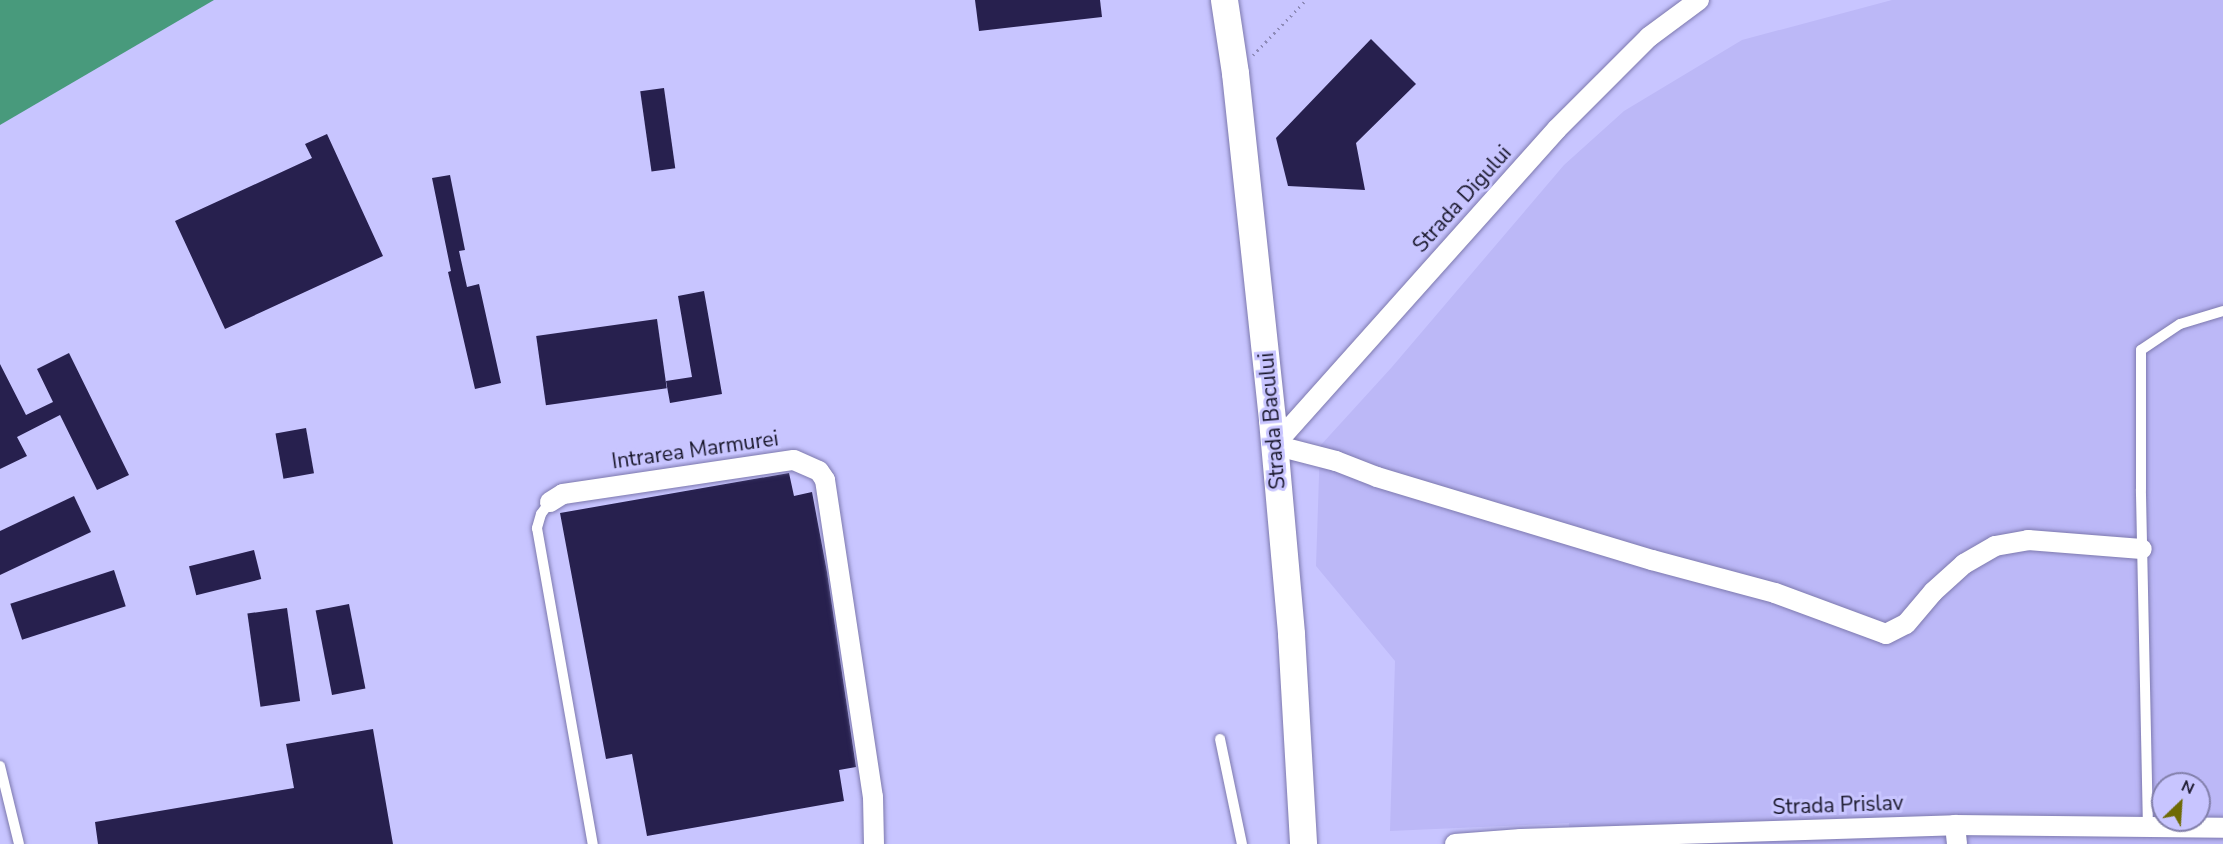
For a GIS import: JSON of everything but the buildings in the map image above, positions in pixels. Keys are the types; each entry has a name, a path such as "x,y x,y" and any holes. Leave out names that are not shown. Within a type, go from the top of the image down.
{"street":[{"name":"Strada Bacului","path":"1224,0 1235,73 1274,445 1291,634 1303,844"},
{"name":"Strada Digului","path":"1274,445 1557,129 1649,37 1699,0"},
{"path":"1274,445 1336,460 1377,477 1641,556 1775,593 1886,634 1906,624 1933,592 1964,564 1995,546 2028,540 2142,549"},
{"name":"Intrarea Marmurei","path":"550,502 563,494 794,460 819,471 825,480 871,786 874,844"},
{"name":"Strada Prislav","path":"1455,844 1533,839 1956,835 2223,828"}],"lane":[{"path":"2148,829 2142,549 2141,350 2180,324 2223,311"},
{"name":"Intrarea Marmurei","path":"550,502 541,514 537,528 593,844"},
{"path":"1220,739 1242,844"},
{"path":"0,766 19,844"}],"path":[{"path":"1235,73 1306,0"}],"shaded area":[{"path":"0,0 214,0 0,125"},
{"path":"1892,0 2223,0 2223,844 1568,844 1569,823 1390,831 1395,661 1316,566 1320,446 1392,367 1564,165 1624,111 1742,40"}]}
